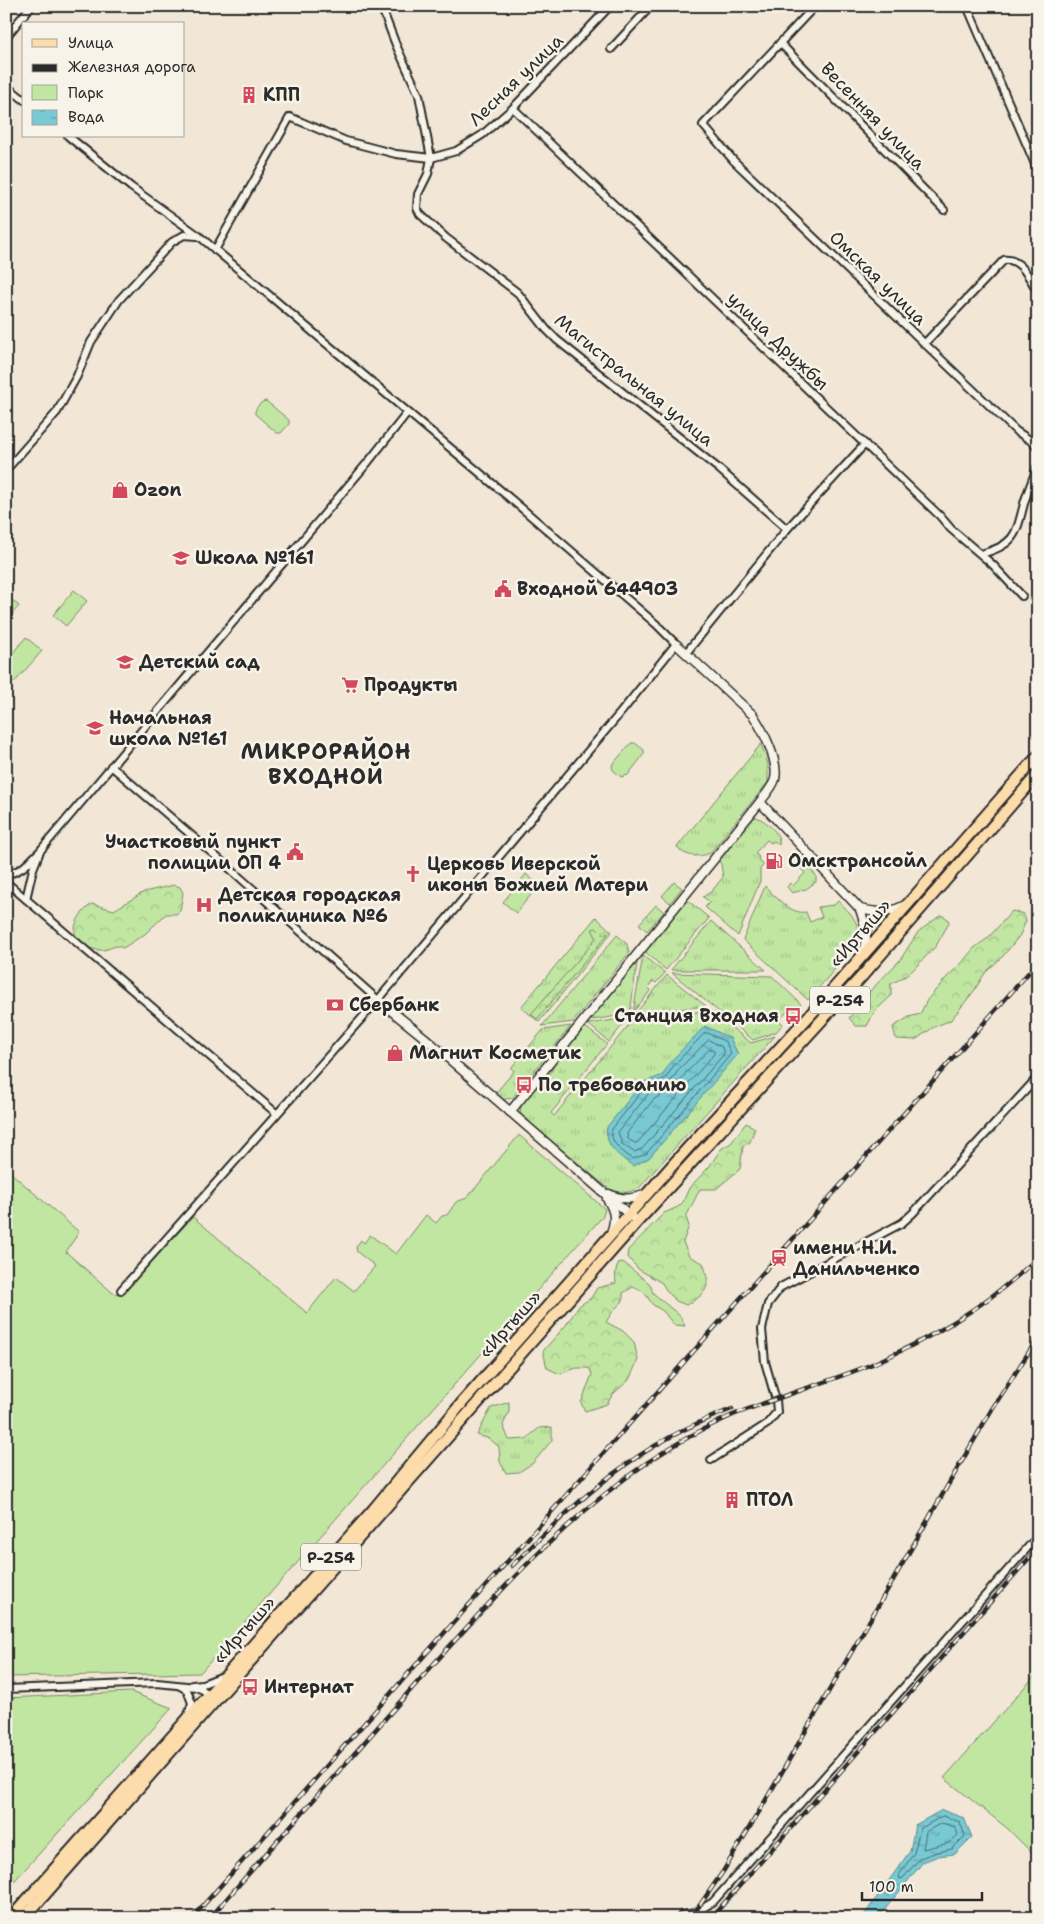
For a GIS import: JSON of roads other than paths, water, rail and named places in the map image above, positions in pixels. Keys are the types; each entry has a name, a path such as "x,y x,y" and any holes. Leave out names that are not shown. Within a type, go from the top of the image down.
{"main road":[{"name":"«Иртыш»","path":"11,1918 185,1721 212,1698 227,1674 372,1510 462,1403 610,1237 633,1218 648,1193 1038,756"},
{"name":"«Иртыш»","path":"24,1918 212,1698 633,1218 863,975 1038,774"}],"street":[{"path":"6,37 31,6"},
{"path":"215,250 290,117 346,141 368,148 396,154 431,158 419,95 396,45 381,6"},
{"name":"Лесная улица","path":"431,158 456,151 482,135 513,108 610,6"},
{"path":"611,49 651,6"},
{"path":"780,42 815,6"},
{"path":"967,6 1038,171"},
{"name":"Омская улица","path":"780,42 703,125 734,161 1016,431 1033,442 1038,448"},
{"name":"Весенняя улица","path":"780,42 944,210"},
{"path":"13,91 22,98"},
{"name":"улица Дружбы","path":"513,108 940,516 951,529 981,554 1022,596"},
{"path":"70,138 131,187 198,236 525,511 656,624 753,715 760,725 771,753 775,770 773,784 510,1112"},
{"name":"Магистральная улица","path":"431,158 428,174 418,194 417,208 420,214 446,238 518,293 557,340 719,469 787,529"},
{"path":"6,470 56,412 77,376 91,342 119,300 172,242 184,235 198,236"},
{"path":"924,344 1004,260 1011,259 1019,263 1038,292"},
{"path":"6,874 17,872 40,851 363,468 407,413"},
{"path":"686,653 787,529 865,444"},
{"path":"981,554 1004,546 1019,527 1025,500 1038,466"},
{"path":"121,1290 378,1000 622,711 676,644"},
{"path":"111,766 378,1000 633,1218"},
{"path":"760,802 860,909 867,940 861,956"},
{"path":"26,899 33,869 40,851"},
{"path":"6,882 276,1113"},
{"path":"860,909 878,914 894,911 908,903"},
{"path":"711,1460 767,1424 777,1412 776,1400 766,1362 762,1329 768,1304 781,1287 902,1223 920,1206 1038,1077"},
{"path":"602,1191 615,1197 628,1199 648,1193"},
{"path":"602,1191 615,1214 610,1237"},
{"path":"679,1918 682,1915 695,1913 713,1902 1038,1536"},
{"path":"6,1688 157,1683 186,1686 203,1684 227,1674"},
{"path":"178,1686 187,1690 192,1703 185,1721"},
{"path":"186,1686 203,1690 212,1698"}],"water":[{"path":"705,1026 730,1038 738,1054 649,1158 633,1166 610,1145 607,1127 642,1083 663,1075 670,1062"},
{"path":"942,1810 964,1818 972,1837 955,1854 938,1856 923,1862 878,1918 862,1918 910,1851 915,1825"}],"railway":[{"path":"192,1918 1038,962"},
{"path":"210,1918 491,1601 550,1542 614,1487 668,1449 722,1420 870,1365 938,1332 980,1305 1020,1274 1038,1257"},
{"path":"691,1918 724,1870 760,1810 992,1409 1038,1338"},
{"path":"512,1566 587,1495 639,1455 668,1438 732,1409"},
{"path":"711,1918 1038,1548"}],"place":[{"name":"КПП","path":"249,95"},
{"name":"Ozon","path":"120,490"},
{"name":"Школа №161","path":"181,558"},
{"name":"Входной 644903","path":"503,589"},
{"name":"Детский сад","path":"125,662"},
{"name":"Продукты","path":"350,685"},
{"name":"Начальная школа №161","path":"95,728"},
{"name":"Участковый пункт полиции ОП 4","path":"295,852"},
{"name":"Омсктрансойл","path":"774,861"},
{"name":"Церковь Иверской иконы Божией Матери","path":"413,874"},
{"name":"Детская городская поликлиника №6","path":"204,905"},
{"name":"Сбербанк","path":"335,1005"},
{"name":"Станция Входная","path":"793,1016"},
{"name":"Магнит Косметик","path":"395,1053"},
{"name":"По требованию","path":"524,1085"},
{"name":"имени Н.И. Данильченко","path":"779,1258"},
{"name":"ПТОЛ","path":"732,1500"},
{"name":"Интернат","path":"250,1687"}],"district":[{"name":"МИКРОРАЙОН ВХОДНОЙ","path":"326,764"}]}
